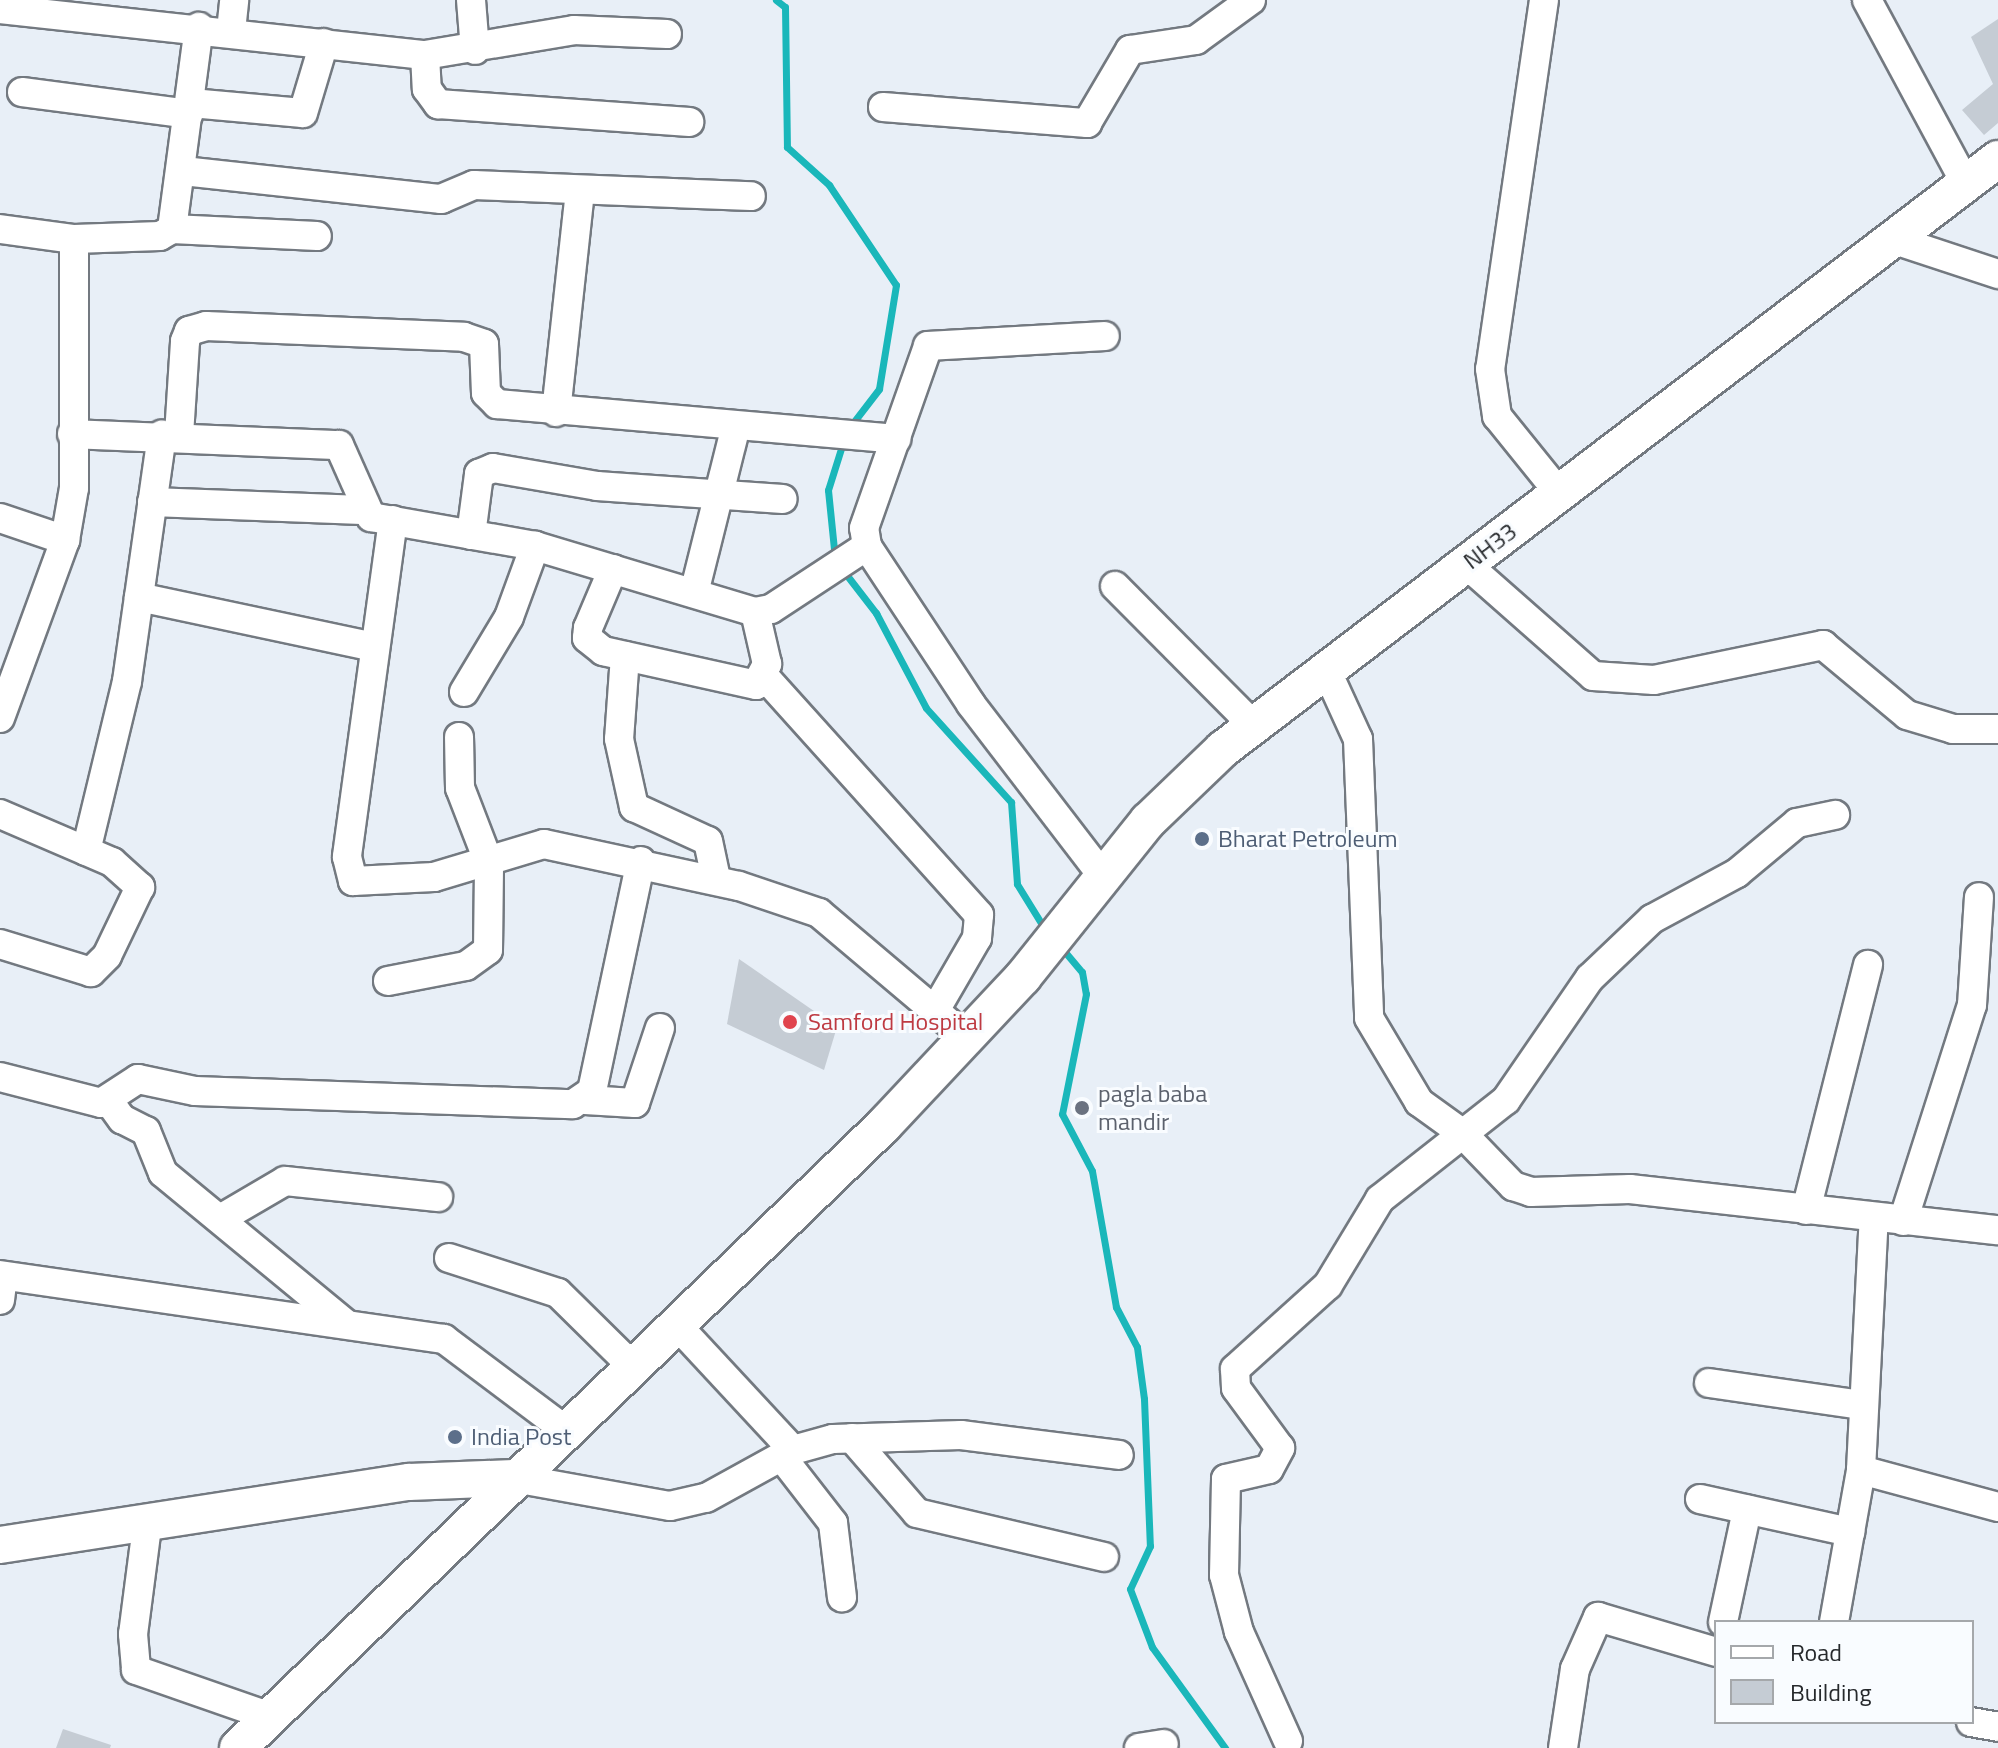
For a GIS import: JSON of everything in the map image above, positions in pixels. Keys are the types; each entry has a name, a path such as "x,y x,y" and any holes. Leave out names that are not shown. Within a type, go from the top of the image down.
{"main road":[{"name":"NH33","path":"238,1748 968,1039 1166,802 1252,724 1560,494 1998,159"},
{"path":"1,1550 148,1519 409,1482 514,1478"}],"street":[{"path":"231,31 234,0"},
{"path":"471,0 475,50"},
{"path":"1544,0 1490,369 1497,416 1560,494"},
{"path":"1867,0 1966,184"},
{"path":"883,107 1087,123 1130,50 1196,40 1246,2"},
{"path":"0,9 199,27 425,55 475,50 574,30 667,34"},
{"path":"172,229 183,171 199,27"},
{"path":"22,92 190,108 303,113 324,43"},
{"path":"425,55 427,89 438,104 689,122"},
{"path":"183,171 441,199 474,185 751,196"},
{"path":"556,412 580,190"},
{"path":"0,229 74,239 160,236 172,229 317,236"},
{"path":"0,718 8,676 65,540 74,488 74,239"},
{"path":"1892,239 1998,274"},
{"path":"86,851 139,597 152,502 170,435 189,331 206,326 472,338 487,351 489,400 556,412 896,439"},
{"path":"1102,875 971,704 860,550 867,508 896,439 928,346 1105,336"},
{"path":"694,593 736,426"},
{"path":"72,434 170,435 339,445 362,510"},
{"path":"471,535 476,484 486,469 783,499"},
{"path":"152,502 362,510 393,520 535,546 755,612 771,609 827,568 860,550"},
{"path":"0,518 65,540"},
{"path":"393,520 348,874 365,883 489,863 544,844 641,861 716,880 819,913 937,1007 968,1039"},
{"path":"464,692 509,617 535,546"},
{"path":"1466,564 1593,676 1654,680 1823,645 1907,715 1953,729 1998,729"},
{"path":"613,569 587,638 625,656 738,684 765,677"},
{"path":"1115,586 1252,724"},
{"path":"139,597 375,647"},
{"path":"755,612 765,677 979,915 977,938 937,1007"},
{"path":"625,656 619,739 634,807 708,841 716,880"},
{"path":"1325,667 1358,739 1369,1018 1419,1102 1462,1133 1520,1190 1630,1189 1998,1230"},
{"path":"388,981 480,960 490,941 489,863 460,788 459,737"},
{"path":"0,814 127,870 140,887 100,967 80,970 0,944"},
{"path":"1288,1741 1239,1632 1224,1575 1226,1479 1269,1469 1280,1448 1236,1388 1235,1369 1322,1291 1380,1199 1506,1100 1590,978 1652,919 1737,873 1797,823 1835,815"},
{"path":"585,1100 641,861"},
{"path":"1903,1221 1972,1005 1979,897"},
{"path":"1806,1210 1868,965"},
{"path":"108,1100 138,1079 195,1091 559,1106 585,1100 635,1103 660,1028"},
{"path":"0,1077 108,1100 122,1119 146,1131 163,1173 346,1324"},
{"path":"220,1219 285,1181 438,1197"},
{"path":"1834,1620 1861,1470 1874,1217"},
{"path":"449,1258 558,1293 631,1365"},
{"path":"1,1284 414,1332 468,1350 565,1430"},
{"path":"675,1323 787,1453 833,1523 842,1597"},
{"path":"1709,1383 1862,1405"},
{"path":"514,1478 670,1506 706,1498 787,1453 852,1438 961,1435 1119,1455"},
{"path":"852,1438 917,1513 1104,1557"},
{"path":"1861,1470 1998,1507"},
{"path":"1700,1499 1850,1532"},
{"path":"1723,1620 1747,1510"},
{"path":"148,1519 133,1634 136,1670 271,1717"},
{"path":"1563,1748 1575,1669 1598,1617 1714,1651"},
{"path":"1974,1723 1998,1727"}],"building":[{"path":"1998,19 1998,123 1984,135 1962,110 1993,84 1971,37"},
{"path":"739,959 837,1027 824,1070 727,1024"},
{"path":"63,1729 111,1745 110,1748 56,1748"}],"waterway":[{"path":"776,0 785,7 787,147 829,185 896,285 879,389 849,428"},
{"path":"835,559 828,490 844,439"},
{"path":"842,569 876,613 926,708 1011,802 1017,884 1046,931"},
{"path":"1060,946 1082,972 1086,994 1062,1114 1092,1171 1116,1307 1137,1347 1144,1399 1150,1546 1130,1589 1152,1647 1225,1748"}],"place":[{"name":"Bharat Petroleum","path":"1202,839"},
{"name":"Samford Hospital","path":"790,1022"},
{"name":"pagla baba mandir","path":"1082,1108"},
{"name":"India Post","path":"455,1437"}]}
